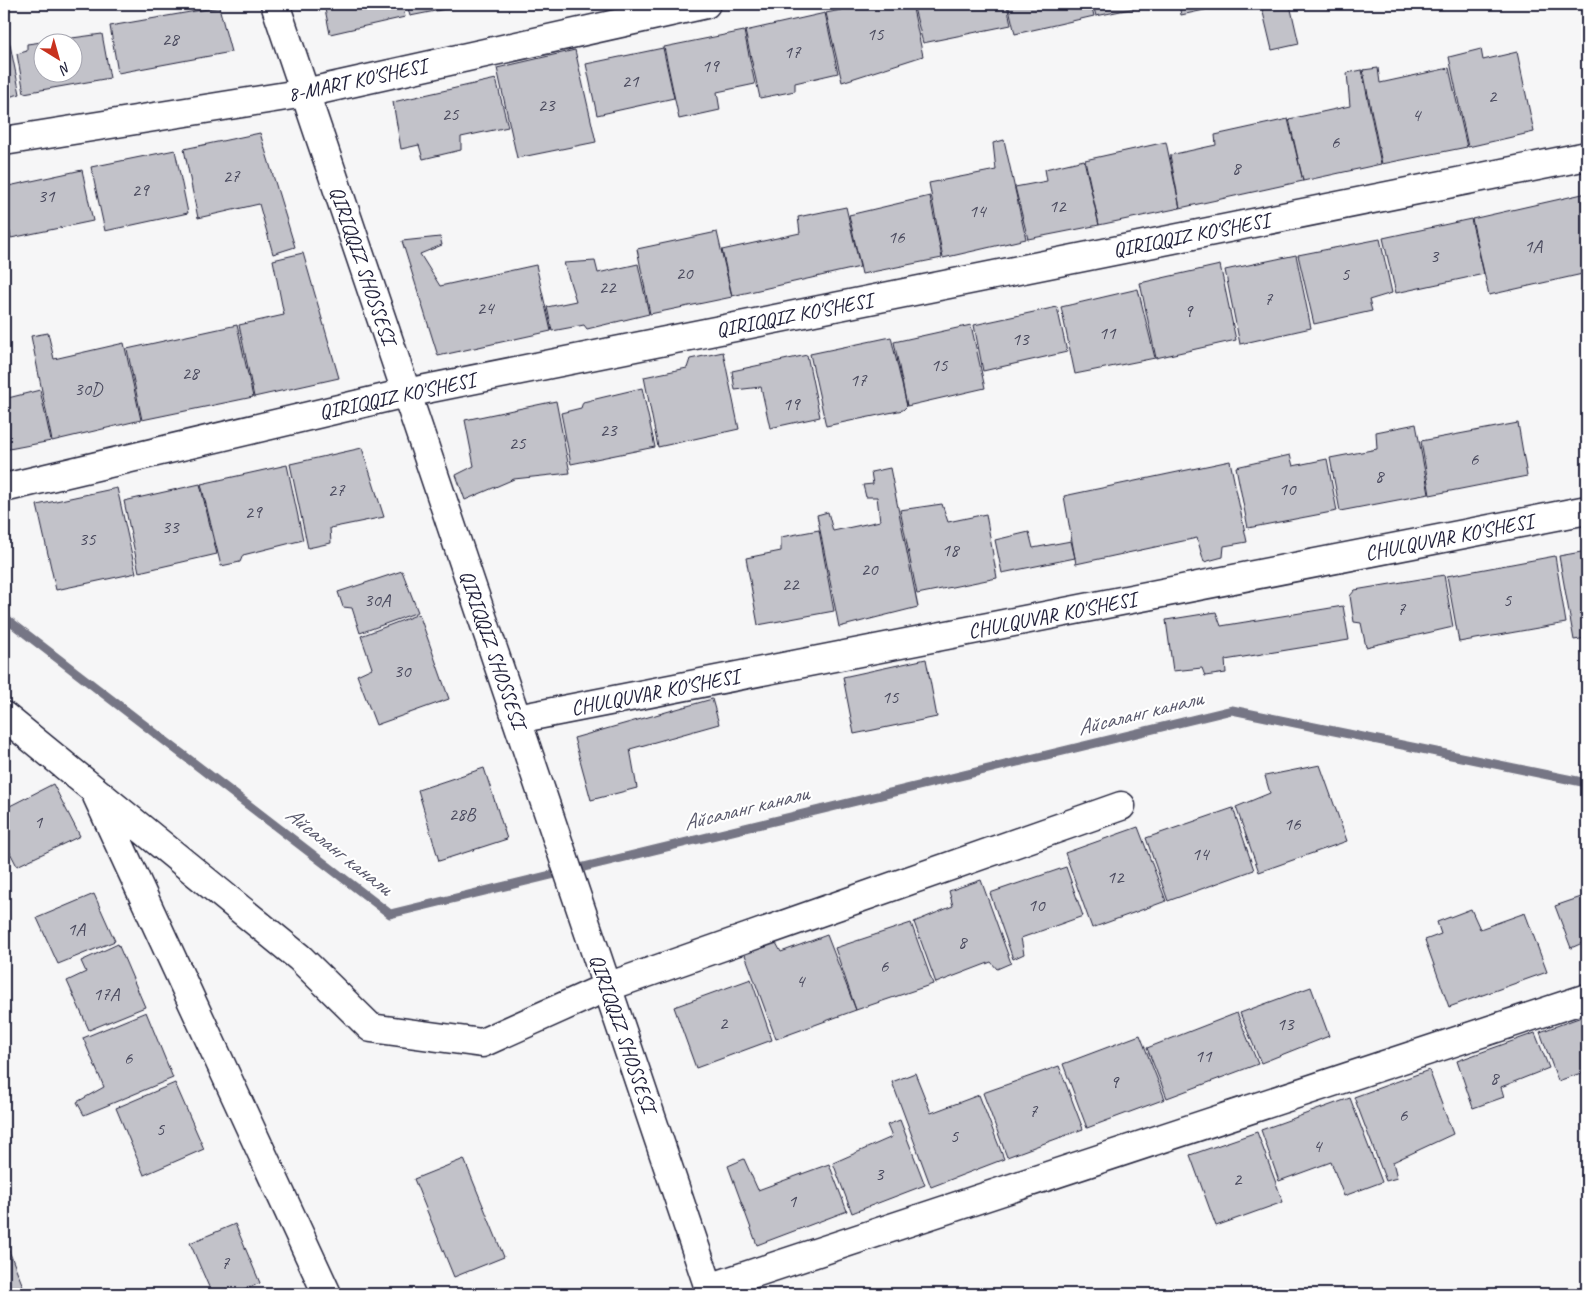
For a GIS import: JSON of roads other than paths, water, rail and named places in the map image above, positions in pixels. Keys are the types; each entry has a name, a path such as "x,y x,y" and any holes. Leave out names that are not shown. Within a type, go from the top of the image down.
{"street":[{"name":"QIRIQQIZ SHOSSESI","path":"275,4 710,1291"},
{"name":"8-MART KO'SHESI","path":"4,141 305,93 706,4"},
{"name":"QIRIQQIZ KO'SHESI","path":"4,488 406,393 1587,156"},
{"name":"CHULQUVAR KO'SHESI","path":"517,719 1587,510"},
{"path":"4,716 300,958 371,1028 482,1043 608,987 1121,806"},
{"path":"94,790 327,1294"},
{"path":"710,1291 1587,998"}],"waterway":[{"name":"Айсаланг канали","path":"4,617 390,914 1232,710 1587,783"}]}
